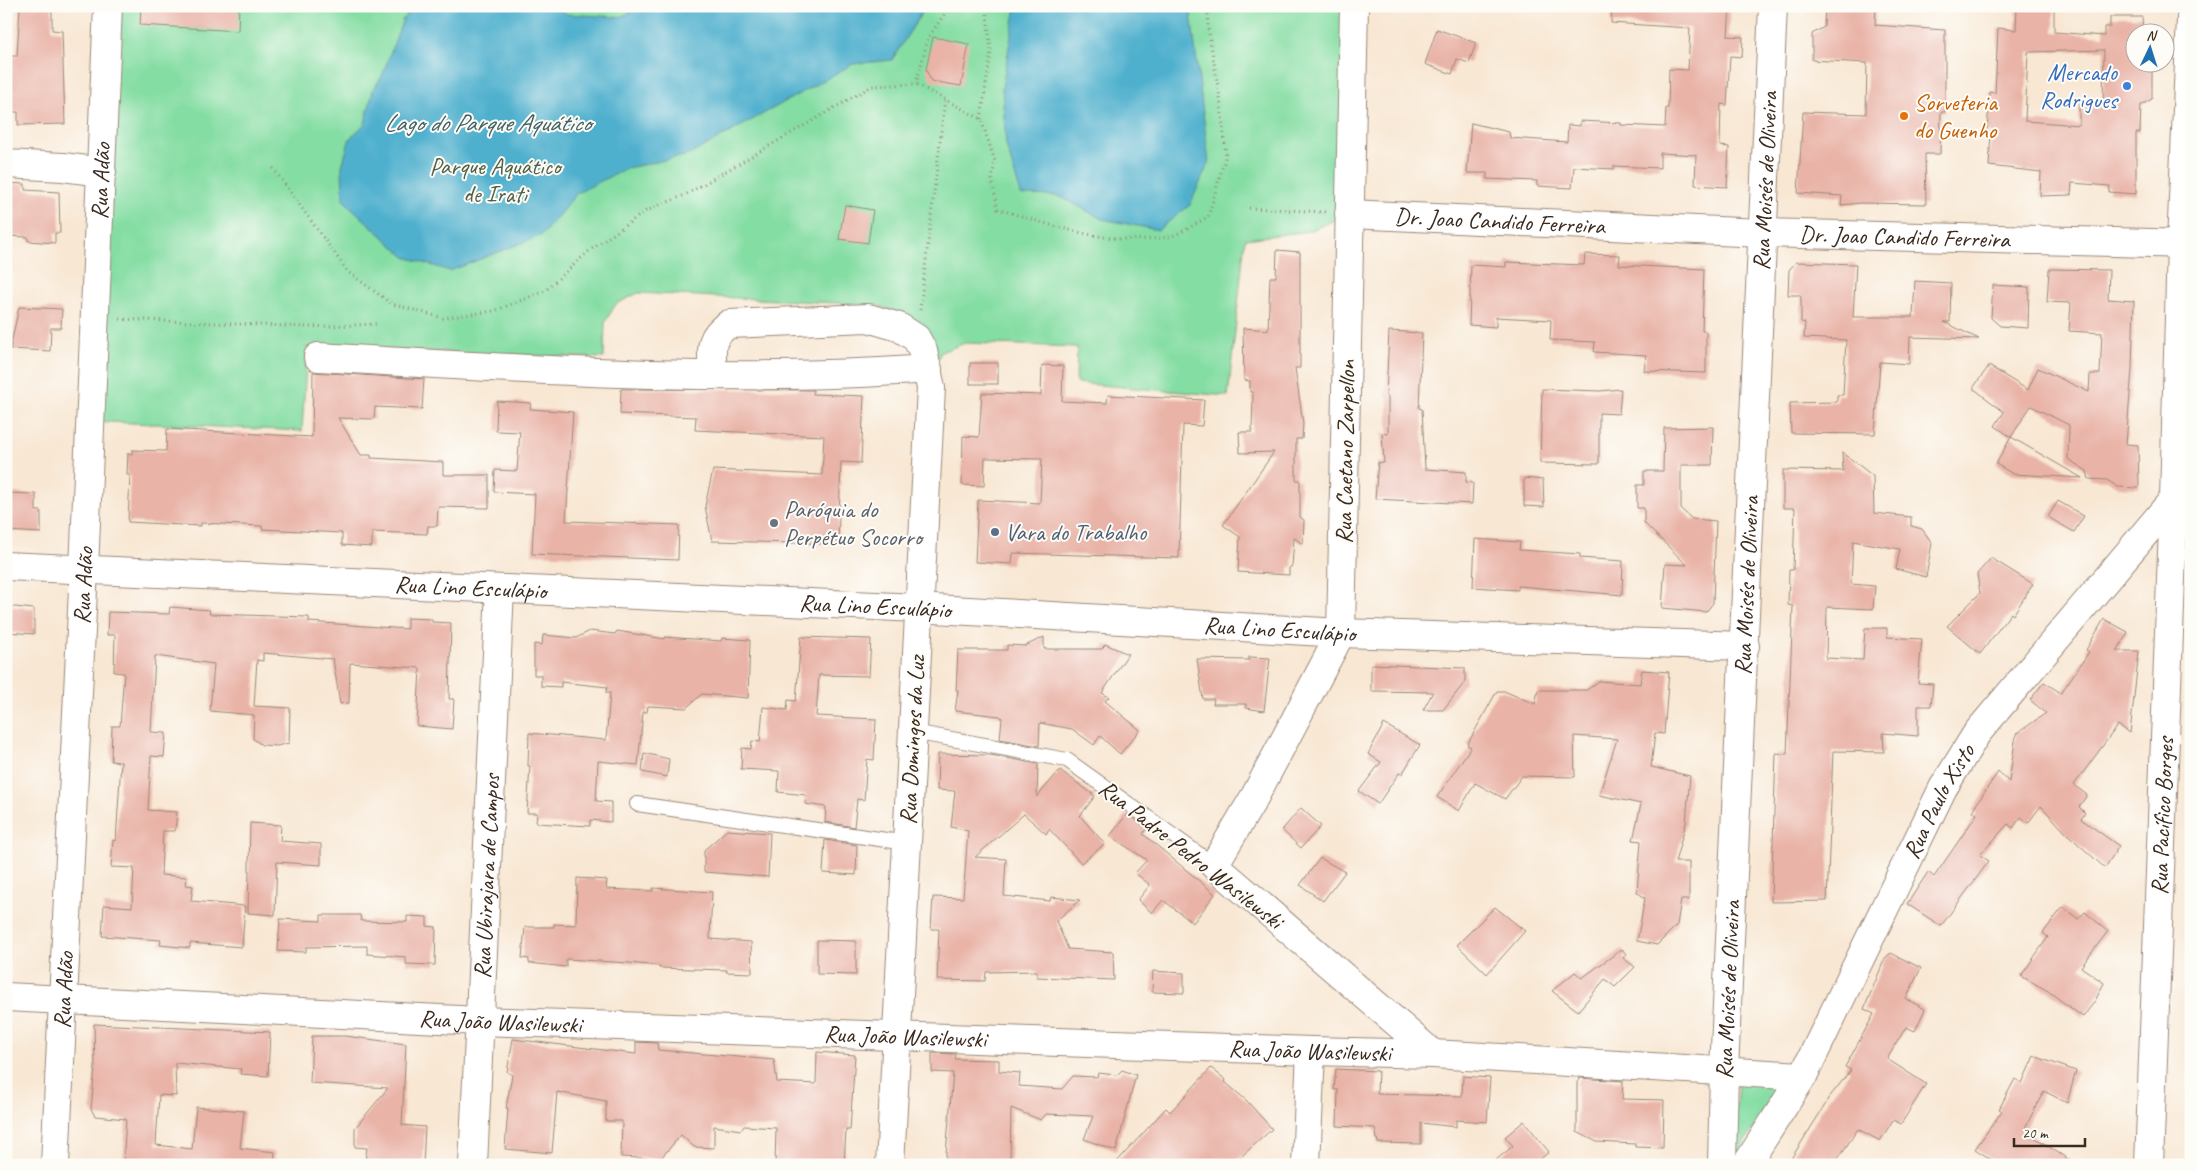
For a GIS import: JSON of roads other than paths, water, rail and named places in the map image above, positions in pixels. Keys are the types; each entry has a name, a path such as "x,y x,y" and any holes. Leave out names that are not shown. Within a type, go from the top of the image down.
{"street":[{"name":"Rua Adão","path":"55,1165 84,569 108,6"},
{"name":"Rua Caetano Zarpellon","path":"1214,865 1255,796 1341,633 1354,6"},
{"name":"Rua Moisés de Oliveira","path":"1722,1165 1724,1070 1773,6"},
{"name":"Rua Pacífico Borges","path":"2149,1165 2174,499 2186,244 2191,18"},
{"path":"6,164 63,167 102,172"},
{"name":"Dr. Joao Candido Ferreira","path":"1349,214 1762,232 2186,244"},
{"name":"Rua Domingos da Luz","path":"713,374 711,343 718,331 729,324 868,318 907,333 923,352 928,370 931,388 890,1165"},
{"path":"318,358 603,374 856,375 928,370"},
{"name":"Rua Paulo Xisto","path":"1746,1165 1803,1076 1943,788 1977,733 2191,477"},
{"name":"Rua Lino Esculápio","path":"6,566 918,608 1341,633 1745,646"},
{"name":"Rua Ubirajara de Campos","path":"473,1165 500,589"},
{"name":"Rua Padre Pedro Wasilewski","path":"1214,865 1432,1054"},
{"name":"Rua João Wasilewski","path":"6,997 479,1021 1432,1054 1803,1076"},
{"path":"1306,1165 1310,1051"}],"lane":[{"name":"Rua Padre Pedro Wasilewski","path":"913,732 1068,760 1214,865"},
{"path":"637,804 907,843"}],"water":[{"name":"Lago do Parque Aquático","path":"415,6 551,6 567,14 620,17 644,6 926,6 892,60 853,64 689,155 627,168 577,193 542,235 450,271 405,257 343,200 342,166 350,138 365,124 373,90 382,76 403,19"},
{"path":"1016,6 1190,6 1209,162 1190,205 1158,230 1102,219 1059,196 1021,195 1006,145 1002,88"}],"place":[{"name":"Mercado Rodrigues","path":"2127,86"},
{"name":"Sorveteria do Guenho","path":"1904,116"},
{"name":"Paróquia do Perpétuo Socorro","path":"774,523"},
{"name":"Vara do Trabalho","path":"995,532"}],"park label":[{"name":"Parque Aquático de Irati","path":"495,180"}]}
